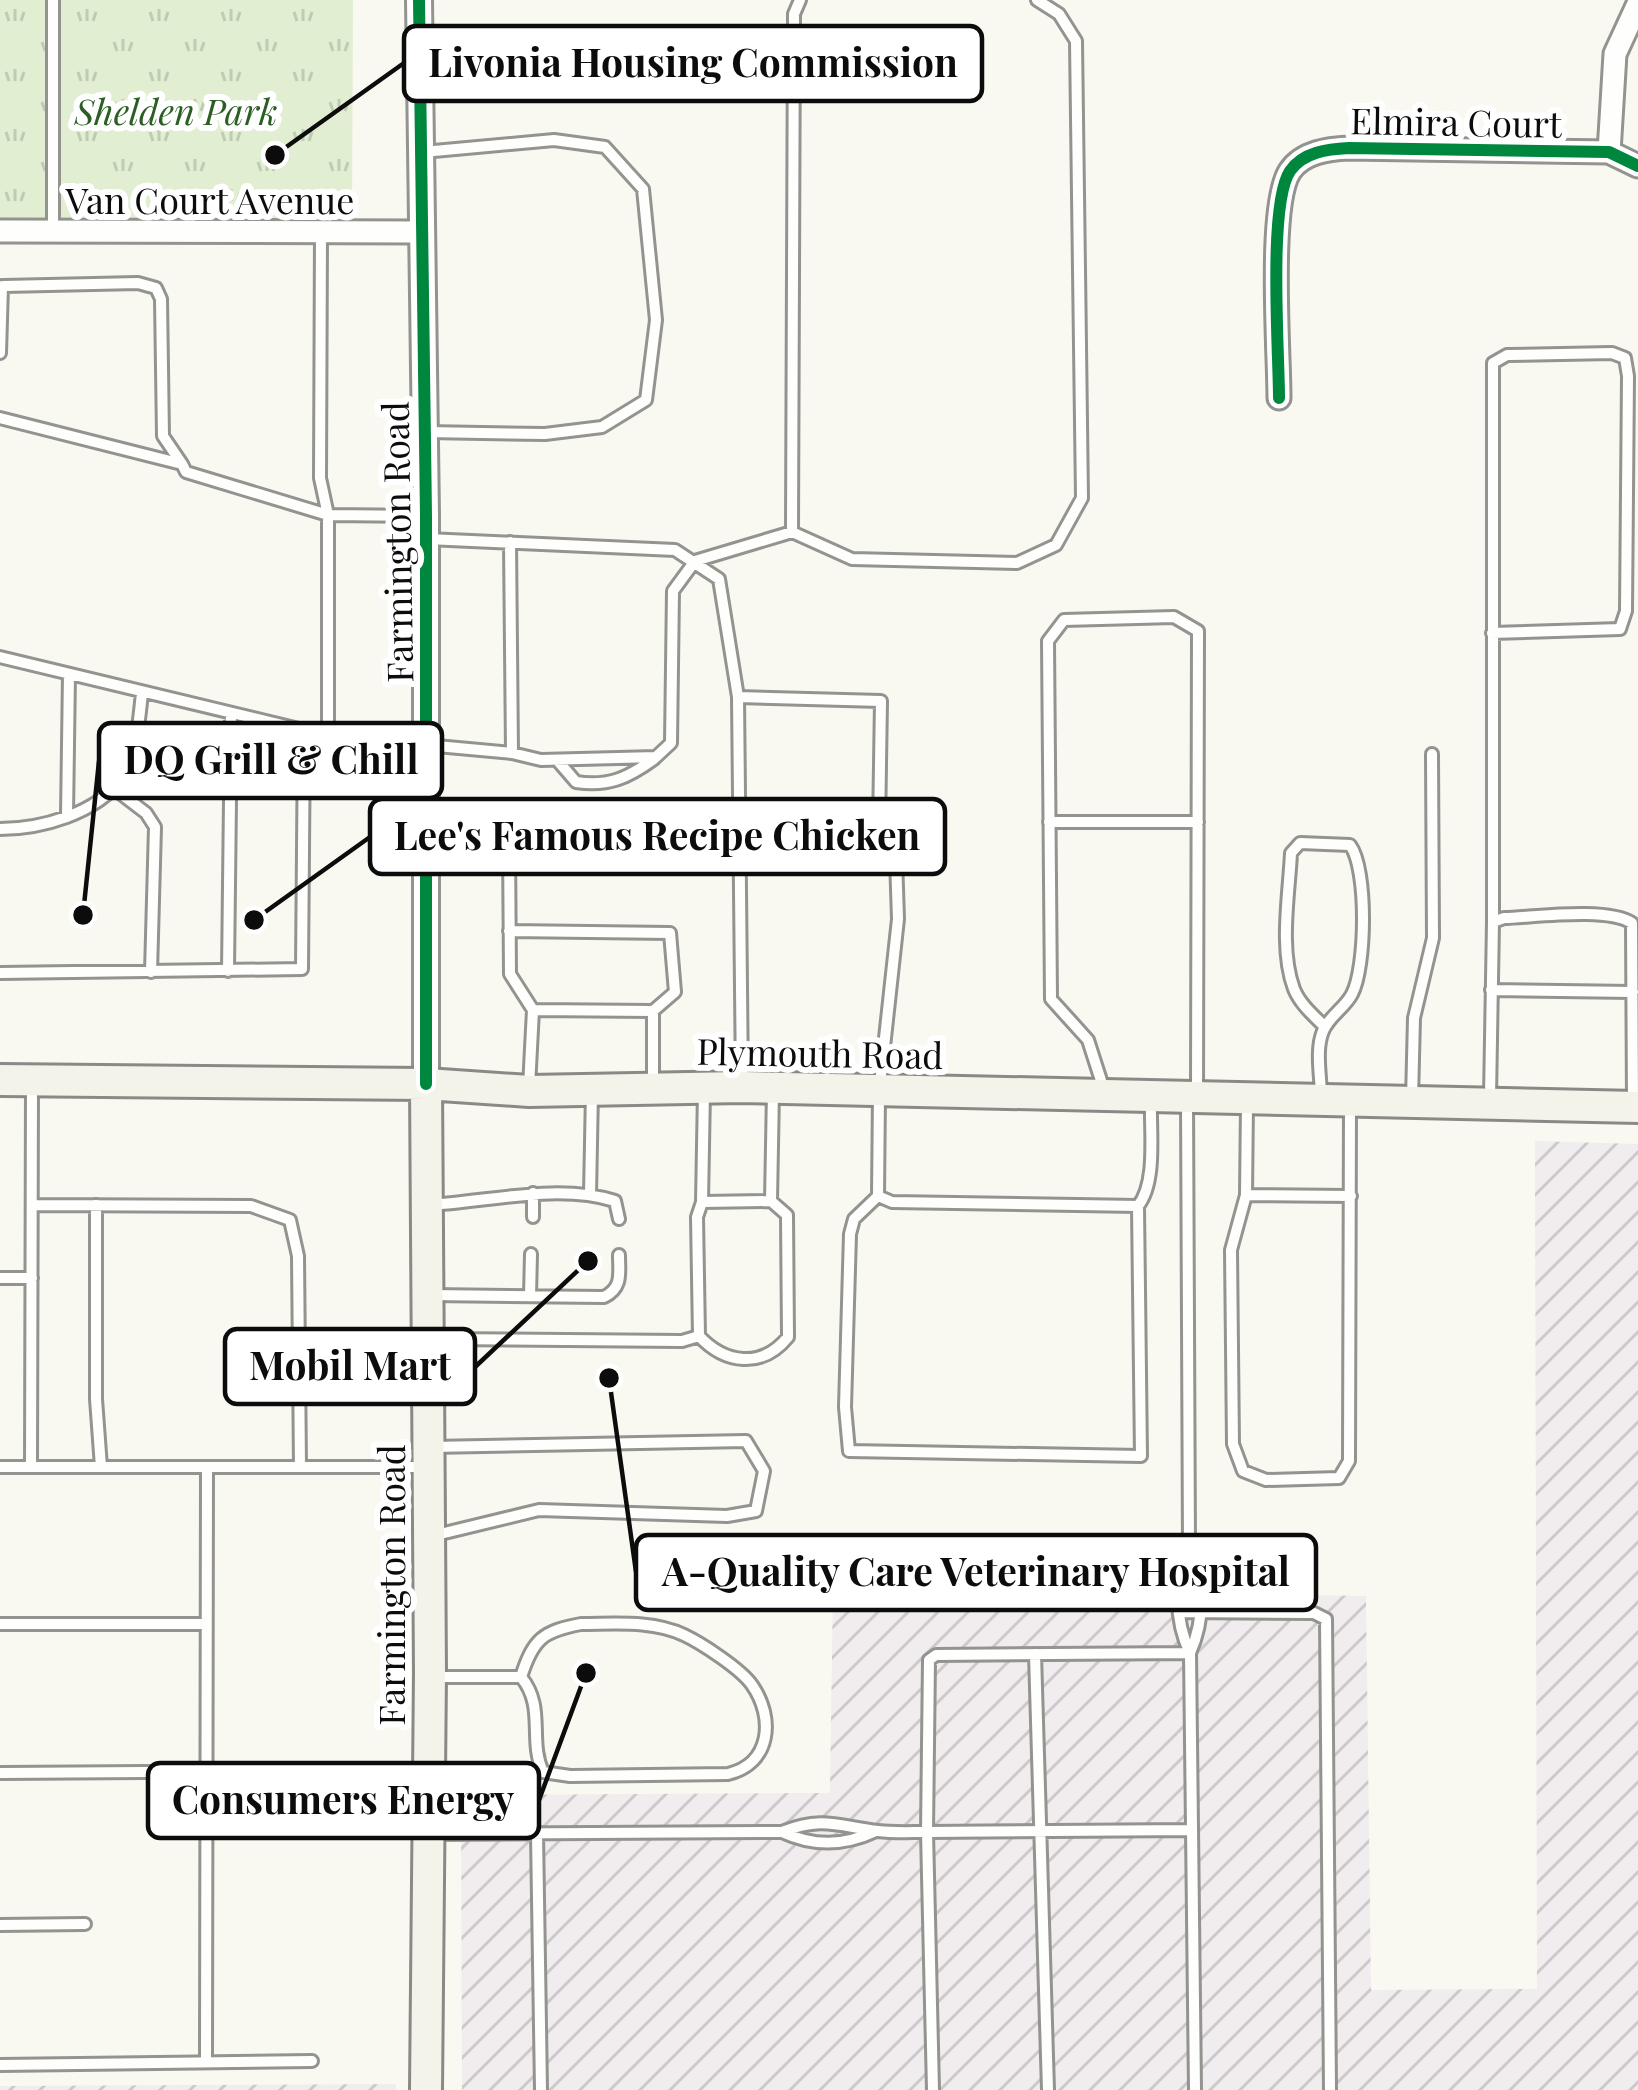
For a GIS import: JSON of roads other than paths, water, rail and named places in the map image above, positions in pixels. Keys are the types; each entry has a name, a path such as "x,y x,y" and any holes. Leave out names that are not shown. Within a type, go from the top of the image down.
{"main road":[{"name":"Plymouth Road","path":"0,1080 426,1084 529,1091 758,1088 1635,1107"},
{"name":"Farmington Road","path":"426,1084 430,1677 426,2090"}],"street":[{"name":"Farmington Road","path":"419,0 427,527 426,1084"},
{"name":"Elmira Court","path":"1609,152 1615,54 1638,4"},
{"name":"Elmira Court","path":"1279,398 1279,204 1288,173 1299,160 1329,149 1349,148 1609,152 1638,166"},
{"name":"Van Court Avenue","path":"0,231 419,232"}],"lane":[{"path":"52,231 53,0"},
{"path":"792,532 794,14 800,0"},
{"path":"557,760 576,782 598,785 619,781 666,752 670,743 673,591 695,561 792,532 852,559 1017,563 1056,545 1082,498 1076,41 1059,14 1037,0"},
{"path":"420,152 554,140 605,147 643,189 656,320 646,400 602,427 545,434 426,432"},
{"path":"321,232 320,478 328,515 328,736"},
{"path":"0,353 2,286 138,283 156,288 161,299 163,436 186,472 328,515 510,542 675,550 719,579 738,697 758,1088 771,1201"},
{"path":"1490,1104 1493,363 1507,355 1612,353 1624,358 1628,376 1626,611 1620,629 1492,633"},
{"path":"0,418 182,464"},
{"path":"510,542 512,753"},
{"path":"1106,1096 1088,1040 1051,999 1048,640 1064,620 1174,617 1198,632 1190,1546 1180,1563 1180,1632 1190,1653 1195,2090"},
{"path":"0,657 328,736 557,760 656,757"},
{"path":"67,815 69,674"},
{"path":"0,829 32,829 98,801 122,778 142,693"},
{"path":"738,697 881,701 879,828 895,828 898,919 879,1093 878,1196 854,1219 850,1234 845,1406 849,1451 1141,1456 1138,1206 1145,1198 1149,1170 1151,1097"},
{"path":"228,971 231,714"},
{"path":"0,973 302,969 304,731"},
{"path":"1413,1102 1414,1018 1433,938 1432,754"},
{"path":"112,787 146,813 154,827 151,972"},
{"path":"1049,822 1198,822"},
{"path":"428,834 501,836 509,845 510,974 533,1010 529,1091"},
{"path":"1247,1099 1246,1195 1231,1250 1233,1444 1243,1471 1266,1480 1339,1478 1349,1461 1351,1196 1336,1101 1320,1043 1324,1026 1347,1004 1360,976 1361,878 1350,845 1300,843 1291,853 1293,988 1324,1026"},
{"path":"1493,922 1504,918 1626,918 1632,923 1635,1107"},
{"path":"509,931 670,933 675,992 652,1011 533,1010"},
{"path":"1491,990 1633,992"},
{"path":"652,1011 652,1088"},
{"path":"31,1467 32,1081"},
{"path":"702,1202 771,1201 787,1215 788,1337 777,1351 738,1360 713,1352 699,1336 697,1217 702,1202 704,1088"},
{"path":"590,1196 592,1090"},
{"path":"533,1193 533,1217"},
{"path":"426,1205 486,1202 533,1193 590,1196 614,1201 619,1219"},
{"path":"1246,1195 1351,1196"},
{"path":"878,1196 892,1202 1138,1206"},
{"path":"32,1205 250,1206 290,1220 298,1256 300,1467"},
{"path":"96,1205 96,1399 101,1467"},
{"path":"530,1296 531,1254"},
{"path":"427,1295 604,1297 620,1282 619,1255"},
{"path":"0,1278 32,1278"},
{"path":"427,1339 682,1341 699,1336"},
{"path":"0,1467 300,1467 746,1441 764,1471 756,1511 728,1516 539,1510 429,1537"},
{"path":"206,2062 207,1467"},
{"path":"1190,1546 1200,1563 1200,1632 1190,1653"},
{"path":"1180,1612 1314,1613 1326,1619 1330,2090"},
{"path":"0,1624 206,1624"},
{"path":"581,1624 667,1628 707,1648 751,1683 764,1714 764,1745 744,1771 728,1774 570,1776 543,1772 537,1751 538,1708 521,1677 529,1653 553,1629 581,1624"},
{"path":"933,2090 928,1660 935,1655 1190,1653"},
{"path":"1035,1654 1048,2090"},
{"path":"430,1677 521,1677"},
{"path":"0,1772 313,1771"},
{"path":"428,1834 782,1832 804,1823 927,1832 1192,1830"},
{"path":"782,1832 804,1842 850,1843 876,1831"},
{"path":"537,1834 541,2090"},
{"path":"0,1925 85,1924"},
{"path":"0,2065 312,2061"}],"place":[{"name":"Livonia Housing Commission","path":"275,155"},
{"name":"DQ Grill & Chill","path":"83,915"},
{"name":"Lee's Famous Recipe Chicken","path":"254,920"},
{"name":"Mobil Mart","path":"588,1261"},
{"name":"A-Quality Care Veterinary Hospital","path":"609,1378"},
{"name":"Consumers Energy","path":"586,1673"}],"park label":[{"name":"Shelden Park","path":"176,110"}]}
